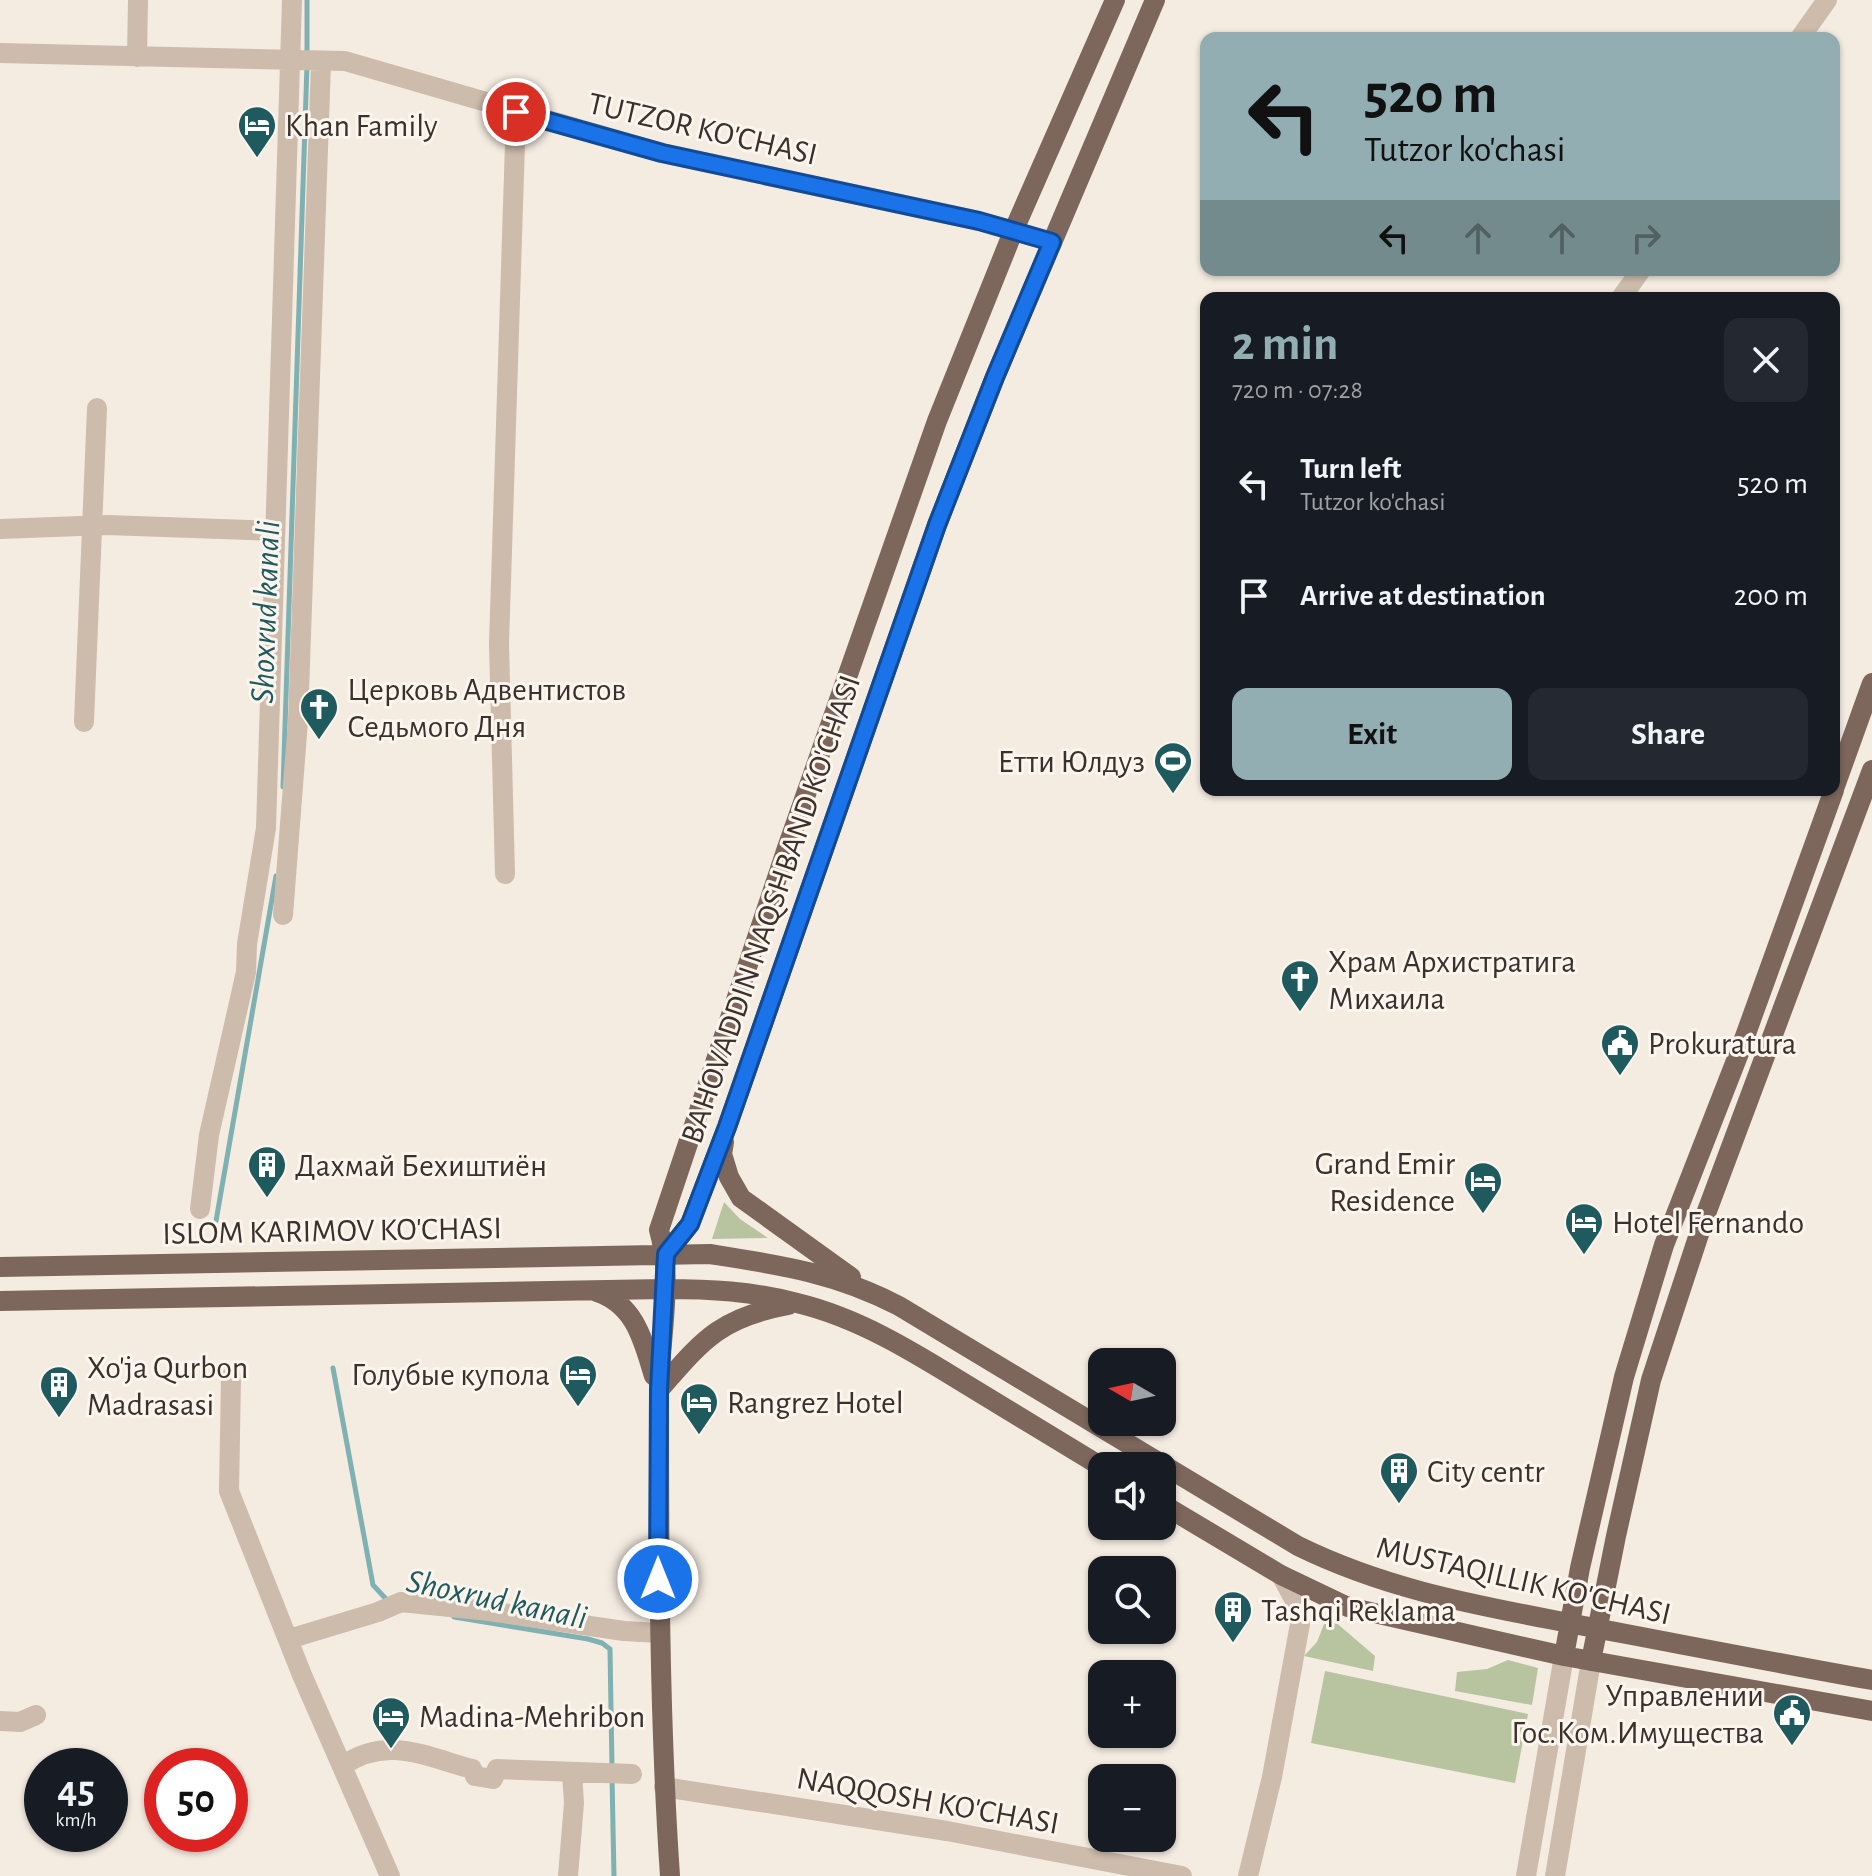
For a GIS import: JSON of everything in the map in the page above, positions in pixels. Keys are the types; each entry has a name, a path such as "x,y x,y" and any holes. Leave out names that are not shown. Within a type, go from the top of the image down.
{"main road":[{"name":"BAHOVADDIN NAQSHBAND KO'CHASI","path":"670,1876 660,1633 659,1390 666,1254 659,1230 685,1146 937,421 1013,232 1115,0"},
{"name":"BAHOVADDIN NAQSHBAND KO'CHASI","path":"666,1254 690,1224 727,1127 937,525 995,377 1155,0"},
{"path":"1840,772 1872,683"},
{"path":"1591,1661 1652,1377 1704,1219 1872,770"},
{"path":"1564,1656 1624,1377 1664,1245 1739,1053 1832,796"},
{"path":"1839,796 1858,808"},
{"path":"727,1127 722,1154 729,1177 741,1198 871,1291"},
{"name":"ISLOM KARIMOV KO'CHASI","path":"0,1267 666,1254"},
{"name":"MUSTAQILLIK KO'CHASI","path":"666,1254 710,1254 792,1267 821,1273 871,1291 1298,1546 1343,1568 1422,1593 1872,1680"},
{"name":"ISLOM KARIMOV KO'CHASI","path":"0,1301 664,1289"},
{"path":"664,1289 744,1292 799,1303 841,1317 917,1354 1088,1458"},
{"path":"593,1291 611,1297 638,1326 659,1390"},
{"path":"659,1390 704,1339 745,1315 799,1303"},
{"name":"MUSTAQILLIK KO'CHASI","path":"1176,1512 1281,1575 1348,1607 1564,1656 1872,1711"}],"street":[{"path":"137,57 138,0"},
{"path":"200,1209 209,1135 246,972 247,944 266,828 292,0"},
{"path":"1804,32 1827,0"},
{"name":"TUTZOR KO'CHASI","path":"0,53 321,63 345,61 662,153 979,221 1052,242"},
{"path":"283,915 298,721 321,63"},
{"path":"505,874 499,644 516,112"},
{"path":"84,722 97,408"},
{"path":"0,529 93,525 275,531"},
{"path":"231,1377 229,1491 390,1876"},
{"path":"1248,1876 1272,1777 1300,1624 1294,1599 1281,1575"},
{"path":"289,1639 401,1602 660,1633"},
{"path":"1526,1876 1564,1656"},
{"path":"1555,1876 1591,1661"},
{"path":"0,1721 20,1722 36,1715"},
{"path":"342,1766 359,1754 388,1748 472,1769 475,1776 493,1779 497,1769 619,1774"},
{"path":"568,1876 574,1803 572,1773"},
{"name":"NAQQOSH KO'CHASI","path":"664,1787 947,1831 1182,1876"}],"green space":[{"path":"724,1202 740,1219 768,1238 712,1239"},
{"path":"1333,1620 1375,1656 1373,1671 1304,1656 1317,1642 1324,1624"},
{"path":"1508,1660 1538,1668 1532,1705 1455,1691 1457,1672 1487,1669"},
{"path":"1325,1671 1528,1714 1515,1783 1311,1743"}],"waterway":[{"name":"Shoxrud kanali","path":"307,0 307,55"},
{"name":"Shoxrud kanali","path":"283,787 307,65"},
{"name":"Shoxrud kanali","path":"216,1221 276,876"},
{"name":"Shoxrud kanali","path":"333,1368 373,1585 388,1601"},
{"name":"Shoxrud kanali","path":"454,1617 588,1639 610,1649 612,1767"},
{"name":"Shoxrud kanali","path":"612,1777 614,1876"}],"place":[{"name":"Khan Family","path":"257,159"},
{"name":"Церковь Адвентистов Седьмого Дня","path":"319,741"},
{"name":"Етти Юлдуз","path":"1173,795"},
{"name":"Храм Архистратига Михаила","path":"1300,1013"},
{"name":"Prokuratura","path":"1620,1077"},
{"name":"Дахмай Бехиштиён","path":"267,1199"},
{"name":"Grand Emir Residence","path":"1483,1215"},
{"name":"Hotel Fernando","path":"1584,1256"},
{"name":"Голубые купола","path":"578,1408"},
{"name":"Xo'ja Qurbon Madrasasi","path":"59,1419"},
{"name":"Rangrez Hotel","path":"699,1436"},
{"name":"City centr","path":"1399,1505"},
{"name":"Tashqi Reklama","path":"1233,1644"},
{"name":"Управлении Гос.Ком.Имущества","path":"1792,1747"},
{"name":"Madina-Mehribon","path":"391,1750"}],"route":[{"path":"516,112 662,153 979,221 1052,242 937,525 727,1127 690,1224 666,1254 659,1390 658,1579"}]}
